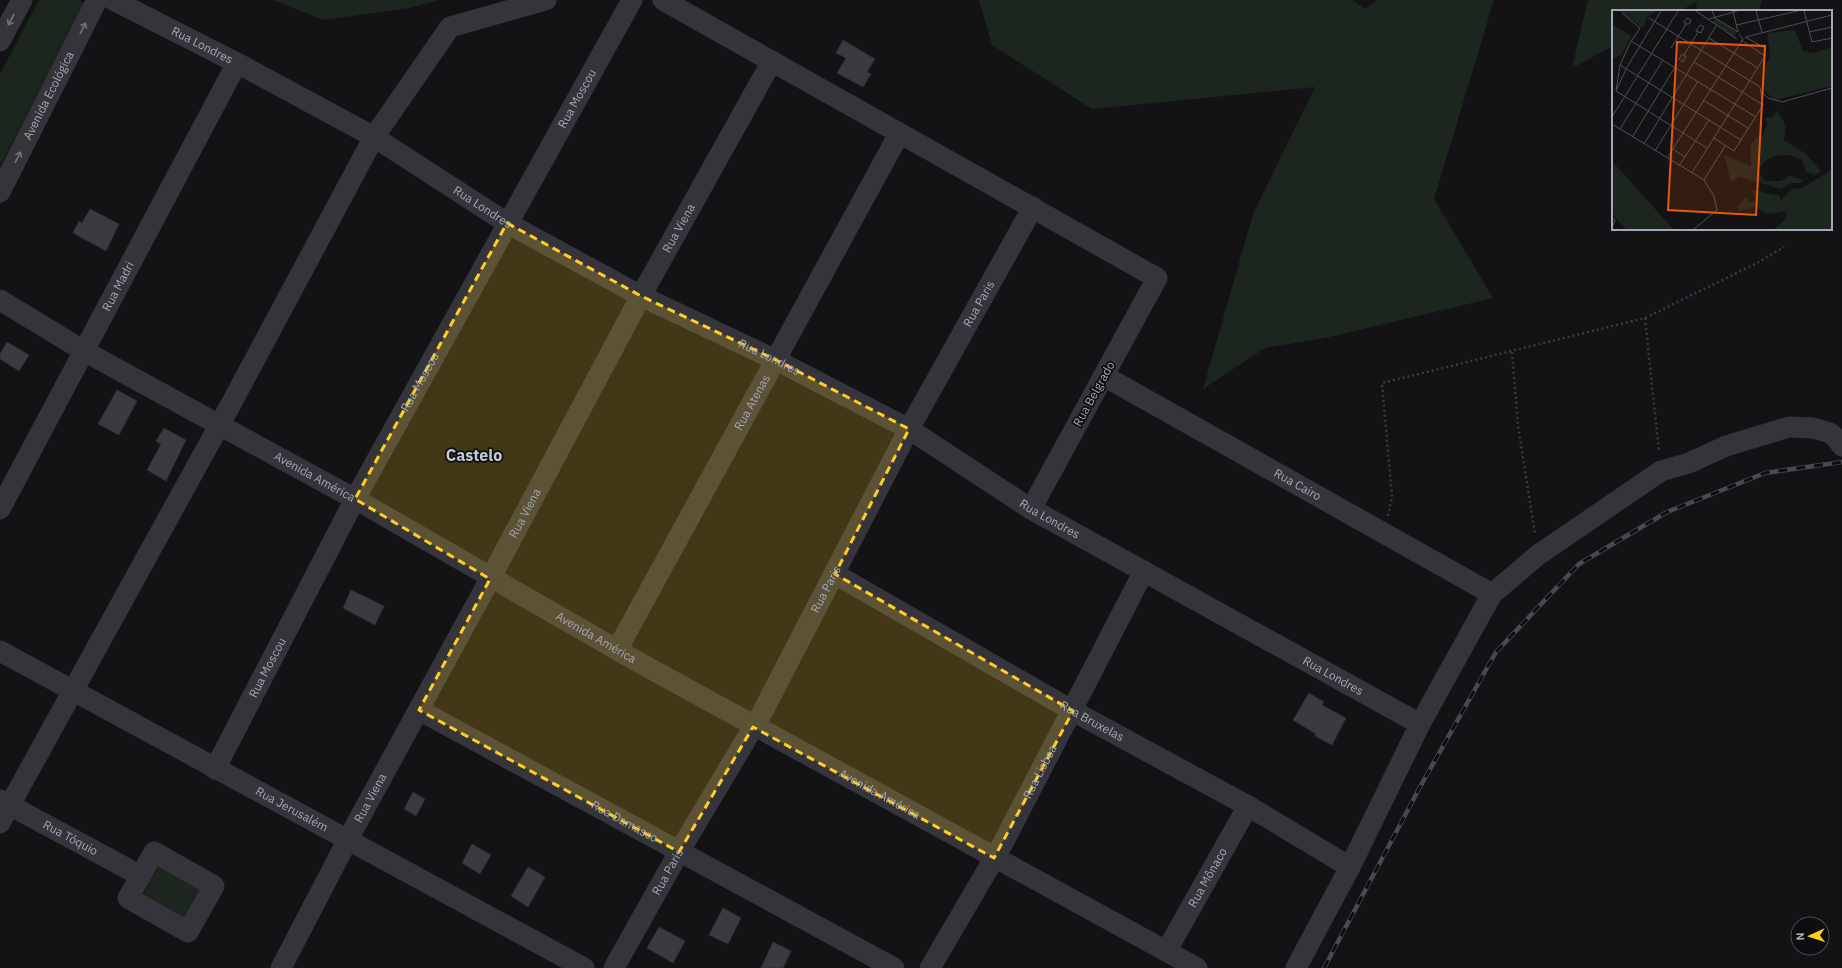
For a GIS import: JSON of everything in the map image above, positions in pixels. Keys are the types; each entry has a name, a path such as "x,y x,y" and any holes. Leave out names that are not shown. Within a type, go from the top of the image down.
{"street":[{"path":"0,41 22,0"},
{"name":"Avenida Ecológica","path":"0,192 97,0"},
{"name":"Rua Londres","path":"113,0 237,63 374,138 508,223 641,296 776,360 909,429 1030,509 1420,724"},
{"path":"0,823 5,802 73,692 219,426 374,138 450,27 506,6 546,0"},
{"name":"Rua Moscou","path":"215,768 355,500 632,0"},
{"path":"663,0 899,134 1033,207"},
{"name":"Rua Viena","path":"281,968 347,841 641,296 772,61"},
{"name":"Rua Madri","path":"0,509 237,63"},
{"name":"Rua Atenas","path":"617,650 899,134"},
{"name":"Rua Belgrado","path":"1030,509 1157,278 1033,207"},
{"name":"Rua Paris","path":"614,968 679,852 753,726 909,429 1033,207"},
{"name":"Avenida América","path":"0,300 84,351 355,500 753,726 994,858 1167,950 1197,968"},
{"name":"Rua Cairo","path":"1104,376 1492,594"},
{"path":"1296,968 1350,867 1420,724 1492,594 1538,555 1661,471 1689,463 1726,446 1788,427 1813,428 1830,433 1842,445"},
{"name":"Rua Lisboa","path":"930,968 1002,845 1144,571"},
{"name":"Rua Bruxelas","path":"834,574 1073,710 1248,806 1350,867"},
{"name":"Rua Jerusalém","path":"0,651 347,841 584,968"},
{"name":"Rua Damasco","path":"419,710 894,968"},
{"name":"Rua Tóquio","path":"5,802 140,876"},
{"name":"Rua Mônaco","path":"1167,950 1248,806"}],"path":[{"path":"1384,534 1392,497 1382,383 1645,318 1757,263 1784,248"},
{"path":"1645,318 1661,471"},
{"path":"1512,352 1518,426 1538,555"}],"highlighted area":[{"path":"507,223 641,296 776,360 909,429 835,574 1073,711 994,858 753,727 679,852 419,710 490,579 355,499"}],"shaded area":[{"path":"39,0 77,0 85,3 0,166 0,74"},
{"path":"273,0 440,0 409,8 323,20"},
{"path":"979,0 1352,0 1365,9 1378,0 1494,0 1434,199 1493,298 1325,338 1265,348 1203,389 1253,214 1315,87 1092,109 992,45"},
{"path":"1588,0 1762,0 1759,10 1697,10 1696,2 1682,10 1612,10 1612,47 1572,68"},
{"path":"159,866 202,890 185,920 142,896"}],"building":[{"path":"843,40 875,59 867,72 871,74 863,87 837,73 846,58 836,53"},
{"path":"90,209 119,224 106,251 73,233 79,221 82,223"},
{"path":"7,342 29,355 19,371 0,359 0,354"},
{"path":"117,390 137,401 119,435 98,424"},
{"path":"164,428 186,440 166,481 147,470 161,444 156,441"},
{"path":"351,590 384,606 375,625 343,608"},
{"path":"1309,693 1324,702 1322,705 1346,718 1332,745 1315,736 1316,734 1293,720"},
{"path":"413,792 425,799 416,816 404,809"},
{"path":"472,844 491,855 480,874 462,863"},
{"path":"528,867 545,877 528,907 511,896"},
{"path":"723,908 741,918 728,944 709,935"},
{"path":"659,927 685,941 673,963 647,948"},
{"path":"773,942 791,951 783,968 761,968"}],"railway":[{"path":"1324,968 1420,787 1496,652 1579,564 1667,512 1765,473 1842,462"}],"district":[{"name":"Castelo","path":"474,455"}]}
